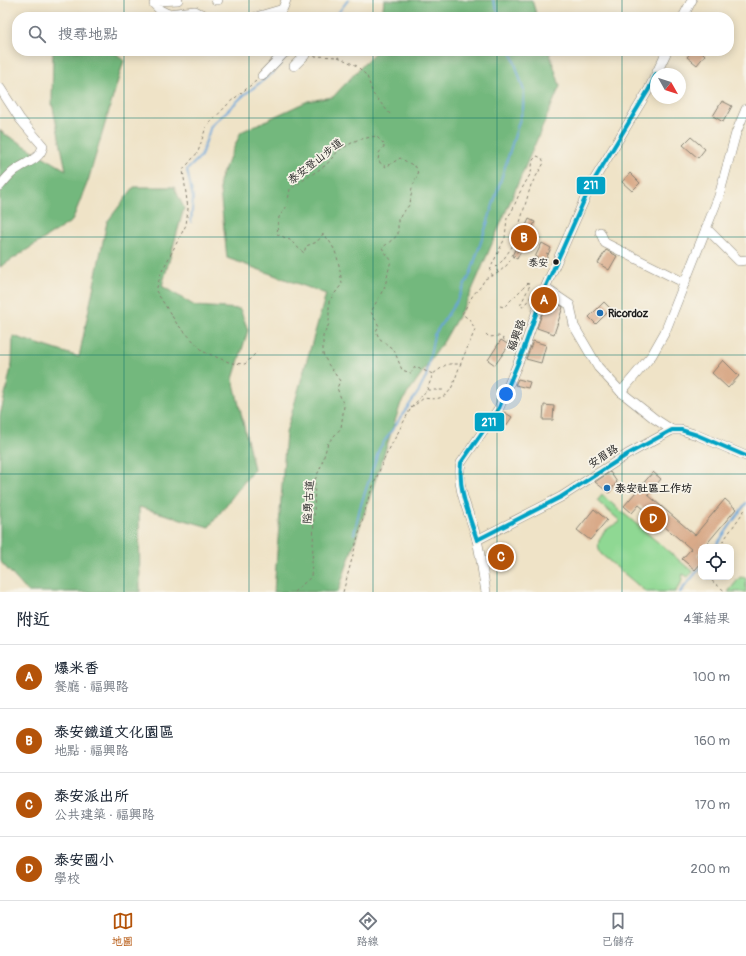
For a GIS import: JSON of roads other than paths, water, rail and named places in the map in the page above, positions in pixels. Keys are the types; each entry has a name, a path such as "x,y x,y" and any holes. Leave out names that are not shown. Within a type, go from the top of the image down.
{"street":[{"path":"164,12 154,4 158,1 178,0"},
{"path":"278,12 286,0"},
{"path":"686,12 692,0"},
{"path":"187,12 198,12"},
{"path":"262,76 281,56"},
{"path":"294,66 301,56"},
{"name":"福興路","path":"486,592 477,540 461,486 459,471 461,463 499,408 525,347 545,289 591,185 649,89 665,56"},
{"path":"0,88 20,119 43,146 42,151 37,157 14,171 0,186"},
{"path":"621,392 652,355 664,332 719,196 736,133 746,109"},
{"path":"706,228 739,261 746,260"},
{"path":"600,232 605,243 685,283"},
{"path":"545,289 570,305 574,326 578,333 598,367 621,392 655,419 672,430 681,430 697,435 746,456"},
{"name":"安眉路","path":"477,540 560,497 628,454 672,430"}],"waterway":[{"path":"339,12 348,0"},
{"path":"493,0 498,12"},
{"path":"354,534 360,508 379,449 419,391 426,377 434,335 456,302 470,275 488,221 523,109 524,91 513,56"},
{"path":"191,222 193,198 187,170 201,156 211,126 244,95 274,72 286,57"},
{"path":"717,544 746,503"},
{"path":"680,592 698,571"}],"place":[{"name":"泰安鐵道文化園區","path":"524,238"},
{"name":"泰安","path":"556,262"},
{"name":"爆米香","path":"544,300"},
{"name":"Ricordoz","path":"600,313"},
{"name":"泰安社區工作坊","path":"607,488"},
{"name":"泰安國小","path":"653,519"},
{"name":"泰安派出所","path":"501,557"}]}
